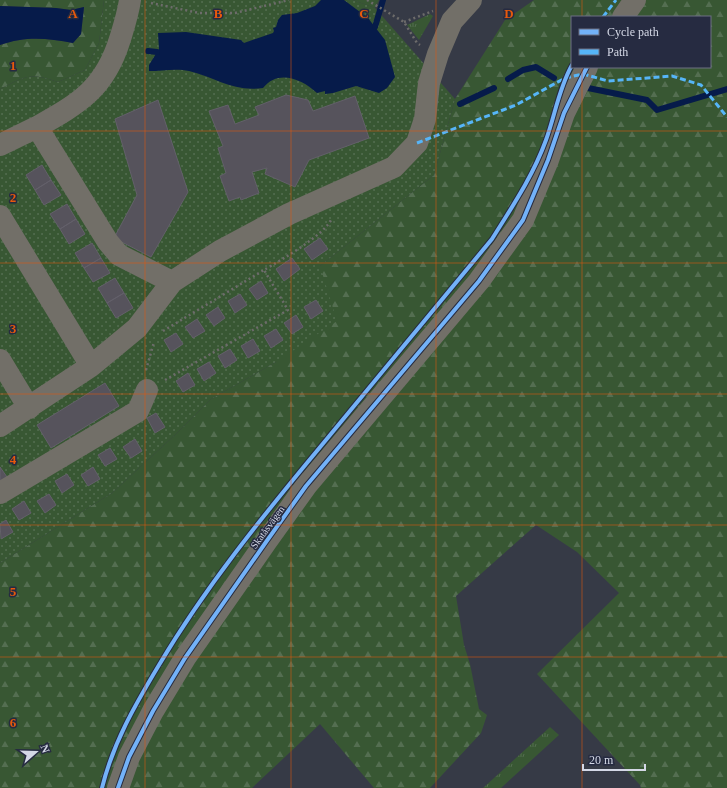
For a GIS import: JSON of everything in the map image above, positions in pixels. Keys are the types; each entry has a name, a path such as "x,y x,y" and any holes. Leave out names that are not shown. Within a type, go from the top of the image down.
{"street":[{"path":"0,426 91,366 137,328 147,329 172,282 220,251 275,221 394,167 417,143 425,119 429,83 438,54 452,21 471,0"},
{"path":"624,16 635,0"},
{"path":"0,145 37,127 77,103 91,91 107,71 116,52 128,13 139,1"},
{"name":"Skatåsvägen","path":"118,788 129,756 153,711 185,658 266,542 306,486 479,281 523,220 548,160 564,112 586,68"},
{"path":"37,127 108,242 119,255 172,282"},
{"path":"0,216 91,366"},
{"path":"0,360 29,408"},
{"path":"0,493 138,411 147,390"}],"path":[{"path":"139,1 199,13 235,13 289,0"},
{"path":"367,0 375,3 404,22 417,43 438,54"},
{"path":"404,22 433,11 452,21"},
{"path":"264,270 288,310 147,390 142,382 156,338 147,329 264,270 298,248 329,225 335,211 331,196"}],"green space":[{"path":"0,0 104,0 99,43 85,70 58,82 34,76 22,78 0,89 0,45 27,39 54,40 73,43 81,34 84,7 71,10 0,6"},
{"path":"104,0 353,0 375,8 455,99 434,175 320,266 337,321 276,362 211,399 176,434 112,493 0,563 0,89 22,78 34,76 58,82 85,70 99,43"},
{"path":"353,0 379,0 375,8"},
{"path":"534,0 727,0 727,788 641,788 640,785 537,674 619,593 577,552 536,525 456,596 464,645 470,664 479,709 487,715 481,733 430,788 374,788 320,724 252,788 0,788 0,563 112,493 176,434 211,399 276,362 320,266 434,175 455,99 505,20"},
{"path":"430,14 433,16 419,40 407,25"},
{"path":"550,727 559,735 501,788 483,788"}],"water":[{"path":"321,0 344,0 368,18 385,40 395,77 387,88 379,93 356,86 325,94 325,91 317,93 297,80 283,78 269,82 263,88 252,89 225,84 184,70 149,71 149,65 159,49 158,33 186,32 241,40 244,43 273,33 273,28 276,27 278,20 282,15 297,13 315,6"},
{"path":"0,6 71,10 84,7 81,34 73,43 54,40 27,39 0,45"}],"building":[{"path":"286,95 308,100 313,111 355,96 369,138 309,160 295,187 265,174 267,168 252,172 259,193 241,200 240,197 229,201 220,176 226,173 218,148 223,146 209,111 228,105 235,124 259,115 255,107"},
{"path":"158,100 188,192 151,257 114,238 137,195 115,119"},
{"path":"42,165 51,180 35,190 26,175"},
{"path":"51,180 61,195 44,205 35,190"},
{"path":"67,204 76,219 60,229 50,214"},
{"path":"76,219 85,234 69,244 60,229"},
{"path":"320,238 328,249 312,260 304,249"},
{"path":"92,243 101,258 84,268 75,253"},
{"path":"101,258 110,273 93,282 84,268"},
{"path":"292,258 300,269 284,281 276,269"},
{"path":"115,278 124,293 107,303 98,288"},
{"path":"261,281 268,293 257,300 249,289"},
{"path":"124,293 133,308 116,318 107,303"},
{"path":"240,294 247,305 235,313 228,301"},
{"path":"316,300 323,311 311,319 304,307"},
{"path":"218,307 225,318 214,326 206,315"},
{"path":"296,315 303,327 292,334 284,323"},
{"path":"197,319 205,331 193,338 185,327"},
{"path":"276,329 283,340 271,348 264,336"},
{"path":"176,333 183,344 171,352 164,340"},
{"path":"253,339 260,351 248,358 241,346"},
{"path":"230,349 237,360 225,368 218,356"},
{"path":"209,362 216,373 204,381 197,369"},
{"path":"188,373 195,385 183,392 176,381"},
{"path":"105,383 119,406 51,448 37,425"},
{"path":"156,413 165,427 155,433 147,418"},
{"path":"135,439 142,451 131,458 123,447"},
{"path":"110,448 117,459 105,466 98,455"},
{"path":"0,467 7,477 0,481"},
{"path":"93,467 100,479 88,486 81,475"},
{"path":"67,474 74,485 62,493 55,481"},
{"path":"49,494 56,505 45,513 37,501"},
{"path":"24,501 31,513 19,520 12,509"},
{"path":"6,520 13,532 1,539 0,524"}],"waterway":[{"path":"375,27 383,0"},
{"path":"148,51 157,52"},
{"path":"508,79 523,70 536,67 554,78"},
{"path":"460,104 494,88"},
{"path":"588,88 647,100 657,110 727,89"}],"marked path":[{"path":"604,16 616,0"},
{"path":"417,143 516,105 565,78 583,74 608,81 672,76 701,85 727,117"}],"cycle path":[{"path":"102,788 112,755 133,710 177,636 215,580 277,499 492,239 522,191 541,153 560,92 571,67"},
{"path":"118,788 129,757 153,711 185,658 266,542 306,486 479,281 523,220 548,160 564,113 586,68"}]}
